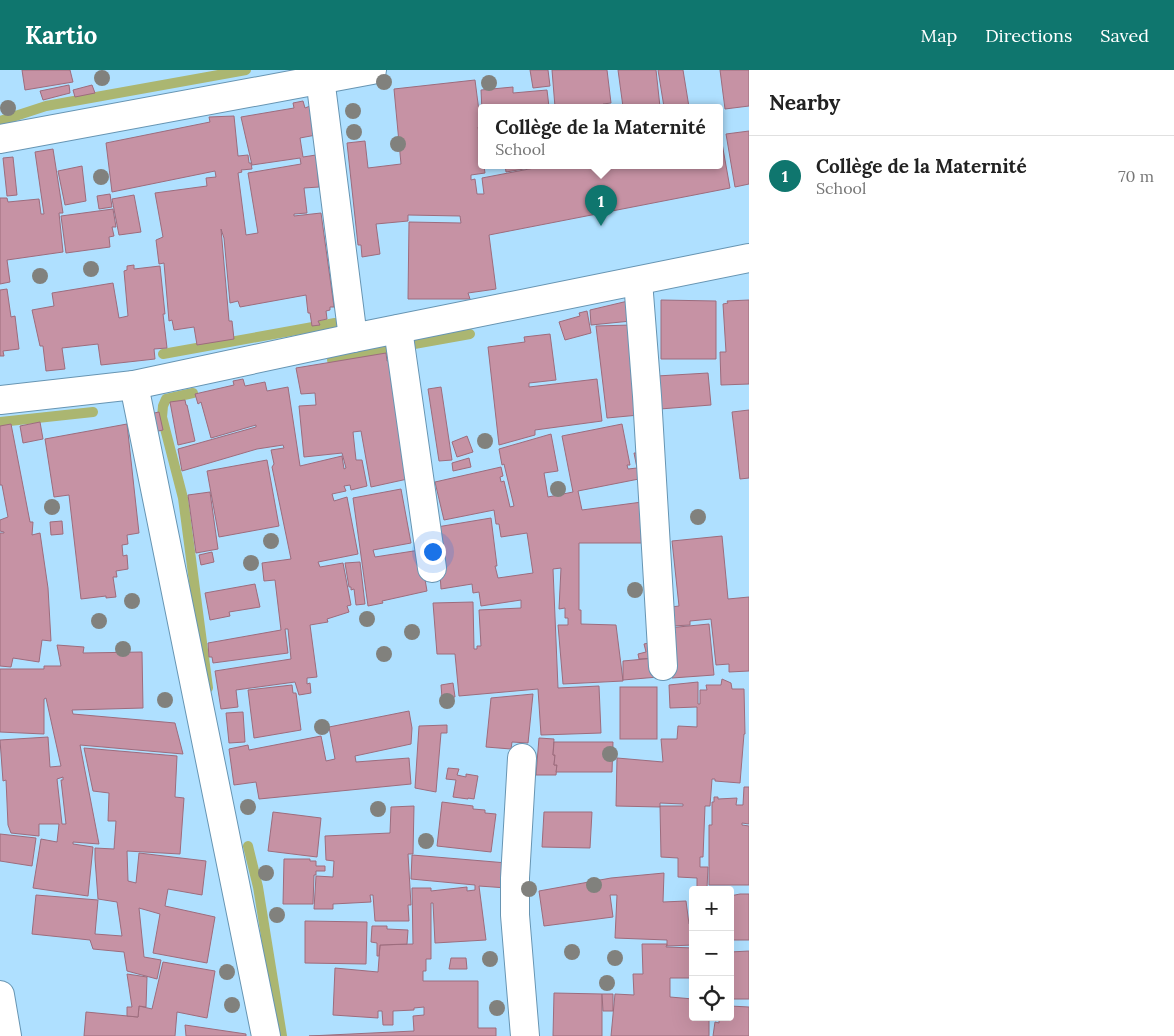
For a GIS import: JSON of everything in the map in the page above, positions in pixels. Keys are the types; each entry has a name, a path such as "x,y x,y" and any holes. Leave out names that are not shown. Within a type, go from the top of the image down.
{"street":[{"path":"0,139 320,75 372,70"},
{"path":"320,75 353,338"},
{"path":"0,400 134,385 353,338 749,258"},
{"path":"638,281 656,539 662,666"},
{"path":"398,329 432,568"},
{"path":"134,385 266,1036"},
{"path":"522,758 515,878 515,915 525,1036"},
{"path":"0,995 6,1036"}],"building":[{"path":"22,70 70,70 73,82 25,90"},
{"path":"530,70 548,70 550,86 533,88"},
{"path":"552,70 607,70 611,103 555,104"},
{"path":"618,70 656,70 660,104 623,104"},
{"path":"658,70 683,70 689,104 664,104"},
{"path":"720,70 749,70 749,106 725,109"},
{"path":"475,80 478,104 478,169 484,169 485,173 471,175 471,180 475,179 477,194 484,194 482,178 529,169 723,169 723,149 730,188 489,235 496,289 468,293 470,299 408,299 409,222 461,223 460,216 408,215 408,221 376,224 380,254 362,257 361,245 358,245 347,143 365,141 368,168 401,164 394,89"},
{"path":"69,85 70,93 43,100 40,91"},
{"path":"92,85 95,93 75,97 73,90"},
{"path":"513,87 513,93 547,90 549,104 482,104 481,90"},
{"path":"303,101 305,108 310,106 316,135 300,138 303,157 316,155 319,187 304,188 307,213 294,214 294,216 321,213 334,307 330,307 330,310 326,311 327,319 318,321 320,325 312,326 306,295 240,307 238,301 230,303 224,238 221,229 229,321 232,321 234,339 197,345 194,327 174,330 172,320 169,321 164,263 159,264 156,240 163,237 155,193 207,186 206,178 216,177 215,171 112,192 106,143 210,122 209,117 234,116 238,156 248,155 252,169 241,170 242,172 238,173 246,235 258,233 248,173 301,164 300,158 252,165 241,117 294,108 293,103"},
{"path":"749,131 749,184 735,187 726,134"},
{"path":"53,149 63,213 59,213 63,252 7,260 10,282 0,284 0,198 7,198 8,202 39,199 41,214 44,214 35,152"},
{"path":"13,157 17,195 7,196 3,158"},
{"path":"82,166 86,201 65,205 58,171"},
{"path":"506,169 524,169 506,172"},
{"path":"110,194 112,207 99,209 97,196"},
{"path":"134,195 141,232 119,235 112,199"},
{"path":"113,209 116,227 112,227 114,236 109,237 110,247 66,253 61,216"},
{"path":"134,265 134,269 160,266 167,348 154,349 155,359 101,365 98,344 62,348 65,369 46,371 43,346 40,346 32,310 54,306 52,293 113,283 119,318 128,316 124,271 127,270 127,266"},
{"path":"7,289 11,317 15,316 19,349 3,351 4,356 0,356 0,290"},
{"path":"661,300 716,301 716,359 661,359"},
{"path":"749,300 749,384 721,385 720,352 726,352 723,304 728,303 727,301"},
{"path":"628,301 631,321 591,325 590,310"},
{"path":"587,311 591,333 565,340 559,322 580,316 579,313"},
{"path":"631,325 639,415 607,418 596,326"},
{"path":"550,334 556,380 529,383 529,387 597,379 602,421 535,430 535,435 499,445 488,347 525,342 524,337"},
{"path":"386,353 387,361 392,360 412,478 371,487 361,431 353,432 356,460 362,460 367,486 351,490 350,485 344,486 346,491 332,494 334,501 347,497 358,554 318,562 320,567 343,563 351,605 347,606 349,612 327,619 328,622 310,625 317,677 307,678 307,684 310,683 311,693 299,695 295,682 236,690 238,707 221,709 215,671 291,659 288,629 285,629 288,653 213,663 212,657 209,657 208,643 281,630 275,580 264,581 262,563 291,559 272,467 274,464 271,450 284,448 283,445 257,449 182,471 178,449 256,427 256,425 211,438 201,402 198,404 195,394 234,385 233,381 243,379 245,386 265,382 267,391 288,387 300,466 342,456 344,469 346,468 342,453 304,457 299,406 316,405 315,393 301,394 296,368"},
{"path":"708,373 711,405 660,409 657,376"},
{"path":"441,387 452,460 439,461 428,389"},
{"path":"185,400 195,441 178,445 170,402"},
{"path":"749,410 749,478 740,479 732,412"},
{"path":"159,412 163,430 149,433 145,415"},
{"path":"40,422 43,439 23,443 20,426"},
{"path":"11,424 30,522 33,522 32,535 40,533 48,588 51,641 42,640 39,662 13,658 11,667 0,666 0,533 4,532 0,531 0,520 8,517 2,485 0,485 0,426"},
{"path":"127,424 139,533 127,535 128,544 122,545 123,556 127,555 128,569 116,571 117,577 113,577 116,597 106,598 106,596 81,599 69,495 54,497 45,439"},
{"path":"622,424 630,465 627,465 628,469 637,468 634,453 646,453 649,477 578,491 582,510 642,502 648,543 579,543 579,610 581,610 581,624 616,625 623,681 563,684 558,625 568,625 568,618 565,618 565,608 559,609 561,568 553,569 558,688 599,686 601,733 541,735 538,689 459,696 455,654 437,654 433,603 473,602 474,649 477,649 477,646 481,646 479,610 521,608 521,600 481,606 479,592 473,593 472,584 441,589 437,527 491,518 497,566 495,566 498,578 533,573 527,533 501,537 499,524 496,524 494,510 444,520 435,482 501,467 503,476 500,477 501,482 504,481 510,507 514,506 499,449 551,434 558,471 544,473 548,497 573,492 562,436"},
{"path":"467,436 473,452 457,457 452,442"},
{"path":"469,458 471,467 453,471 452,463"},
{"path":"267,460 279,526 219,537 207,471"},
{"path":"401,489 411,543 373,550 375,557 420,550 427,591 368,606 353,498"},
{"path":"210,492 218,549 196,553 188,495"},
{"path":"62,521 63,534 51,535 50,522"},
{"path":"722,536 728,599 749,597 749,671 729,672 729,664 716,665 711,619 690,621 690,625 672,626 663,608 679,606 672,541"},
{"path":"212,552 214,562 201,565 199,555"},
{"path":"360,562 365,604 356,605 354,589 351,590 351,587 349,587 345,563"},
{"path":"255,584 260,607 229,612 230,616 210,620 205,593"},
{"path":"709,624 714,675 672,678 668,628"},
{"path":"653,642 656,658 639,659 638,654 646,652 644,644"},
{"path":"57,645 84,647 83,653 142,652 143,708 72,710 73,714 175,723 183,754 80,745 99,844 73,842 73,844 93,847 88,896 33,888 41,839 57,842 59,824 39,824 39,836 11,833 8,825 6,780 3,781 0,740 48,737 50,767 61,766 46,698 44,699 44,734 0,732 0,669 44,669 44,666 61,666","holes":["63,777 63,780 61,780 66,824 62,824 57,779"]},
{"path":"656,658 658,677 623,680 623,661"},
{"path":"722,679 731,683 732,689 744,689 745,734 740,783 715,781 715,779 712,779 710,806 705,806 703,857 700,857 700,867 708,867 707,886 697,886 697,878 678,877 678,858 661,857 660,806 616,806 617,758 663,762 661,739 677,739 678,726 697,727 697,707 670,708 669,685 698,682 698,704 700,704 700,690 707,690 706,685 721,685","holes":["660,803 683,804 683,806 660,806"]},
{"path":"453,683 455,697 442,698 441,685"},
{"path":"292,685 293,693 296,693 301,730 254,738 248,690"},
{"path":"620,687 657,687 657,739 620,739"},
{"path":"533,694 528,743 512,742 511,749 486,747 491,698"},
{"path":"409,711 412,728 411,744 355,756 356,762 409,758 411,784 259,799 256,782 234,785 229,749 248,745 249,750 321,736 326,761 335,759 329,727"},
{"path":"243,712 245,742 229,743 226,713"},
{"path":"447,725 447,733 441,733 436,792 415,788 419,726"},
{"path":"539,738 554,739 553,755 555,755 554,765 557,765 556,775 536,775"},
{"path":"554,742 613,742 612,772 556,772 557,765 554,765 555,755 553,755"},
{"path":"84,748 177,756 175,797 184,798 180,854 127,851 128,881 136,883 139,853 206,861 202,895 168,889 165,906 215,917 207,963 153,953 160,914 139,908 144,957 161,960 157,979 127,971 124,952 93,949 90,940 32,934 36,895 98,900 95,934 122,936 117,902 98,899 95,859 95,848 114,849 116,821 108,821 109,793 93,791"},
{"path":"448,768 459,769 457,775 466,777 466,774 478,776 474,799 453,797 456,780 446,779"},
{"path":"744,787 749,787 749,824 742,823 742,825 749,826 749,885 709,885 709,825 712,825 712,802 714,802 714,797 718,797 718,799 737,798 736,805 743,805"},
{"path":"442,802 473,806 473,809 485,810 485,813 496,814 491,852 437,846"},
{"path":"414,806 413,854 408,854 411,905 408,905 409,921 375,921 373,895 370,895 371,902 333,904 333,909 314,909 316,876 333,877 334,861 326,860 325,836 390,833 391,807"},
{"path":"273,812 321,818 317,857 268,851"},
{"path":"544,812 592,812 590,848 542,847"},
{"path":"0,834 36,838 32,866 0,861"},
{"path":"412,855 507,863 507,888 479,886 486,940 435,943 433,903 431,903 431,959 426,959 426,971 423,971 423,981 478,981 478,1028 496,1028 496,1036 309,1036 414,1031 413,1016 424,1015 424,1007 414,1008 414,1010 393,1011 393,1025 383,1025 382,1011 378,1011 378,1018 333,1015 335,968 378,972 380,945 413,944 412,888 431,888 431,891 467,887 467,891 475,890 475,885 411,879"},
{"path":"284,859 310,859 310,861 316,861 316,866 325,866 325,871 316,871 316,875 314,875 313,904 283,904"},
{"path":"664,873 663,902 686,901 689,945 667,946 667,940 615,938 617,895 610,895 613,917 544,926 539,891 611,878"},
{"path":"749,894 749,940 734,940 734,895"},
{"path":"305,921 367,922 366,964 305,963"},
{"path":"372,926 387,926 387,929 408,930 407,944 380,945 379,956 377,956 377,943 371,942"},
{"path":"642,944 667,944 666,947 689,948 689,978 670,978 670,997 689,999 689,1021 709,1021 709,1036 611,1036 615,994 634,995 633,974 643,974"},
{"path":"749,951 749,999 734,999 734,952"},
{"path":"451,958 466,958 467,969 449,969"},
{"path":"163,962 215,971 207,1018 177,1012 175,1036 84,1036 86,1012 138,1017 139,1006 152,1009"},
{"path":"127,974 147,977 146,1007 139,1006 138,1017 127,1016 127,1007 132,1007"},
{"path":"554,993 602,994 602,1036 553,1036"},
{"path":"602,994 613,994 613,1011 603,1011"},
{"path":"734,1006 749,1007 749,1036 713,1036 715,1022 719,1023 719,1021 734,1021"},
{"path":"185,1025 246,1034 246,1036 186,1036"}],"waterway":[{"path":"0,121 46,106 246,70"},
{"path":"163,354 335,323"},
{"path":"403,346 470,334"},
{"path":"332,360 400,347"},
{"path":"193,393 166,399 162,417 183,498 208,688"},
{"path":"0,422 93,412"},
{"path":"248,846 258,887 282,1036"}],"place":[{"name":"Collège de la Maternité","path":"601,226"}]}
